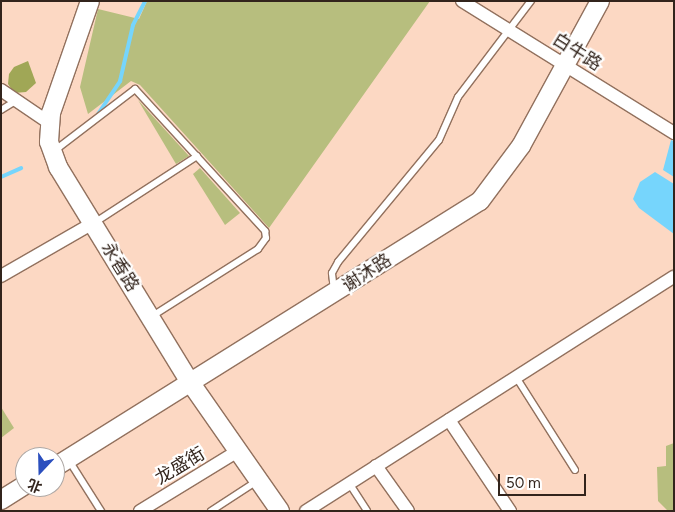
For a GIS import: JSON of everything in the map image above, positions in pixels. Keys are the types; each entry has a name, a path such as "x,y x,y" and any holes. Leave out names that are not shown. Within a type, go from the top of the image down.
{"street":[{"name":"永香路","path":"90,1 51,124 53,152 92,223 190,382 280,511"},
{"name":"白牛路","path":"462,1 674,133"},
{"name":"谢沐路","path":"65,460 480,201 507,168 600,1"},
{"path":"1,90 51,124"},
{"path":"1,276 92,223"},
{"path":"306,511 674,278"},
{"path":"449,420 510,511"},
{"name":"龙盛街","path":"140,511 238,451"},
{"path":"376,466 408,511"},
{"path":"1,500 15,492"}],"lane":[{"path":"335,293 331,282 338,262 439,140 458,97 531,1"},
{"path":"53,152 135,90 265,231 266,238 258,249 150,318"},
{"path":"1,110 17,100"},
{"path":"92,223 197,156"},
{"path":"516,377 574,470"},
{"path":"65,468 101,511"},
{"path":"211,511 258,480"},
{"path":"349,483 367,511"}],"green space":[{"path":"147,1 430,1 269,228 140,85 131,81 88,114 80,87 98,9 139,19"},
{"path":"28,61 36,83 26,92 14,93 8,84 9,74 14,67"},
{"path":"138,100 189,156 176,164"},
{"path":"200,168 240,213 225,225 193,174"},
{"path":"1,407 14,428 1,438"},
{"path":"674,443 674,511 668,511 658,501 657,467 666,466 666,446"}],"water":[{"path":"671,140 674,141 674,177 663,170"},
{"path":"655,172 674,184 674,234 639,208 633,199 640,182"}],"waterway":[{"path":"98,114 120,81 133,25 145,1"},
{"path":"1,177 21,168"}]}
